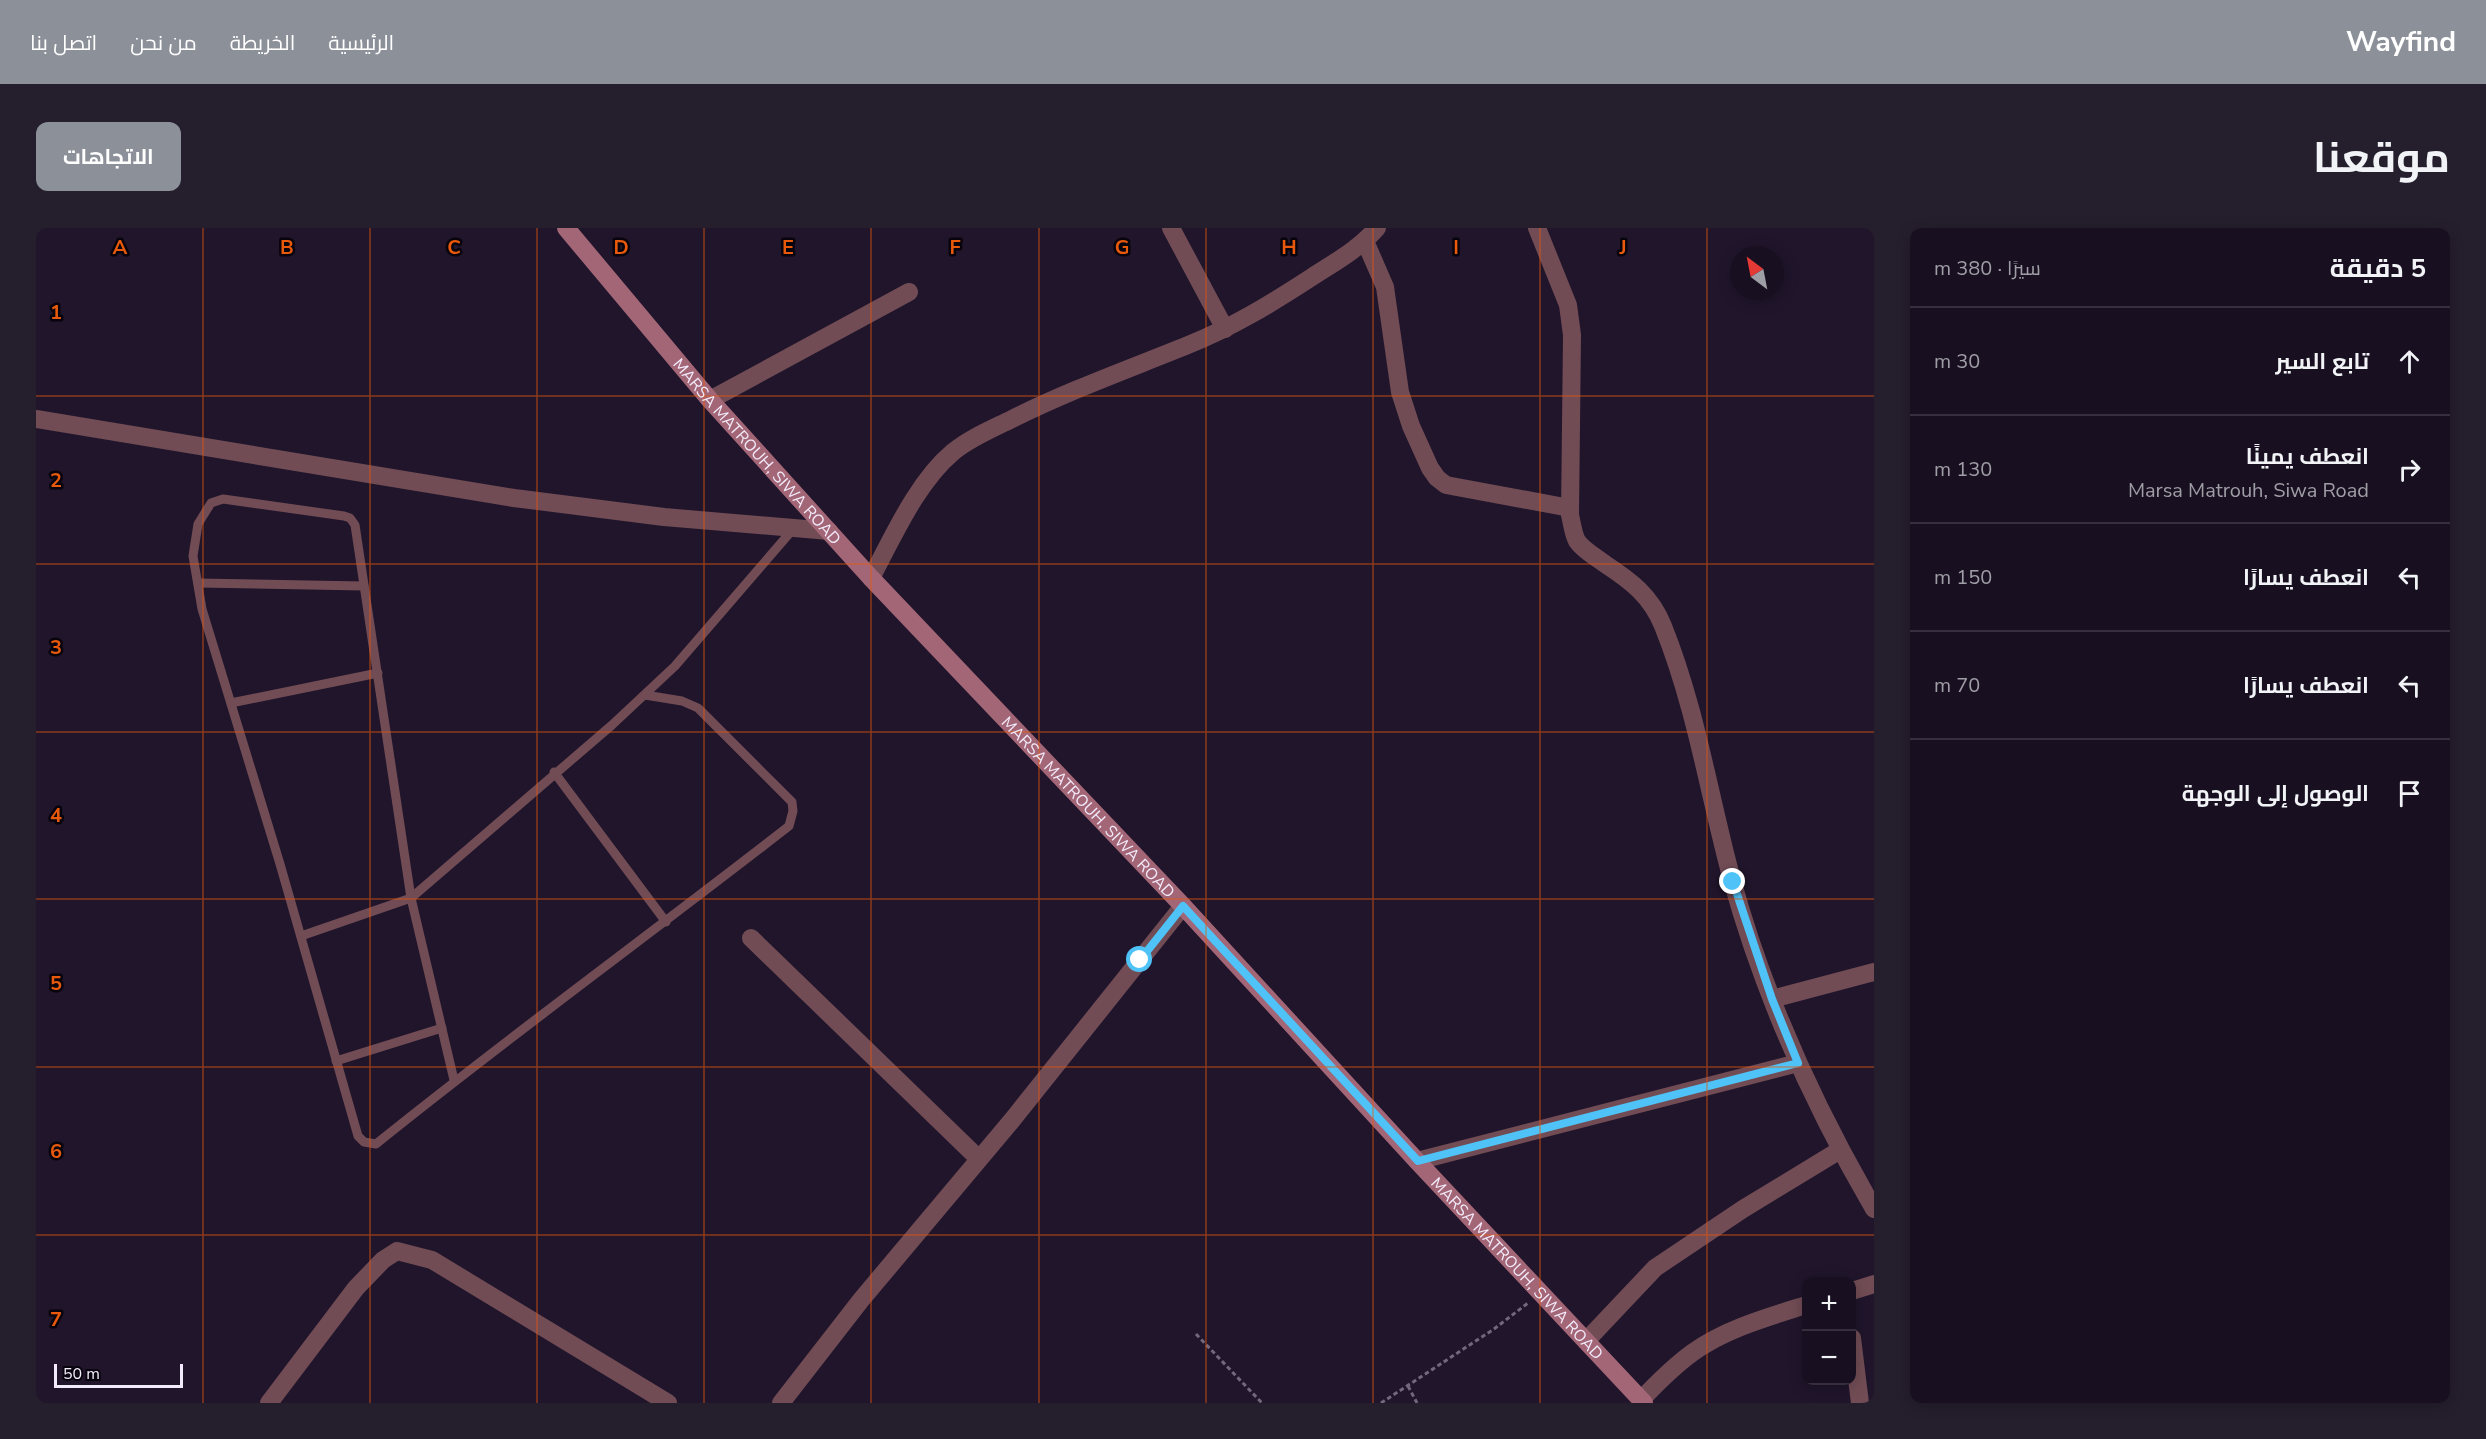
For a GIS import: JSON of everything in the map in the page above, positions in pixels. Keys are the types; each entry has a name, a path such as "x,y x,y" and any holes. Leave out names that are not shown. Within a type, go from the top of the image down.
{"street":[{"name":"MARSA MATROUH, SIWA ROAD","path":"566,228 710,400 871,578 1183,906 1540,1294 1643,1401"},
{"path":"1171,228 1225,329"},
{"path":"1537,228 1568,305 1572,335 1570,508 1577,541 1588,552 1633,582 1647,597 1659,616 1684,682 1733,882 1772,999 1798,1063 1840,1150 1874,1209"},
{"path":"871,578 921,491 936,468 953,452 978,436 1058,395 1225,329 1268,306 1371,235 1385,287 1400,392 1411,426 1437,478 1446,485 1570,508"},
{"path":"710,400 909,292"},
{"path":"36,419 514,498 664,517 829,531"},
{"path":"781,1403 889,1266 979,1159 1183,906"},
{"path":"751,938 979,1159"},
{"path":"1772,999 1874,972"},
{"path":"1418,1161 1798,1063"},
{"path":"1586,1341 1655,1268 1733,1215 1840,1150"},
{"path":"269,1403 356,1288 383,1260 397,1251 432,1260 668,1403"},
{"path":"1856,1289 1874,1284"},
{"path":"1643,1401 1665,1374 1694,1351 1739,1328 1802,1306"},
{"path":"1856,1374 1860,1403"}],"lane":[{"path":"454,1080 411,898 355,525 350,518 223,499 211,503 198,524 193,556 202,609 301,936 358,1136 369,1144 376,1144 454,1080 666,922 789,826 793,812 792,802 698,708 682,701 645,695"},
{"path":"301,936 411,898 645,695 675,666 794,528"},
{"path":"198,583 364,586"},
{"path":"231,703 378,673"},
{"path":"554,772 666,922"},
{"path":"336,1061 442,1028"}],"path":[{"path":"1381,1403 1494,1329 1540,1294"},
{"path":"1196,1334 1262,1403"},
{"path":"1408,1386 1417,1403"}],"route":[{"path":"1140,960 1183,906 1418,1161 1798,1063 1772,999 1733,882"}]}
